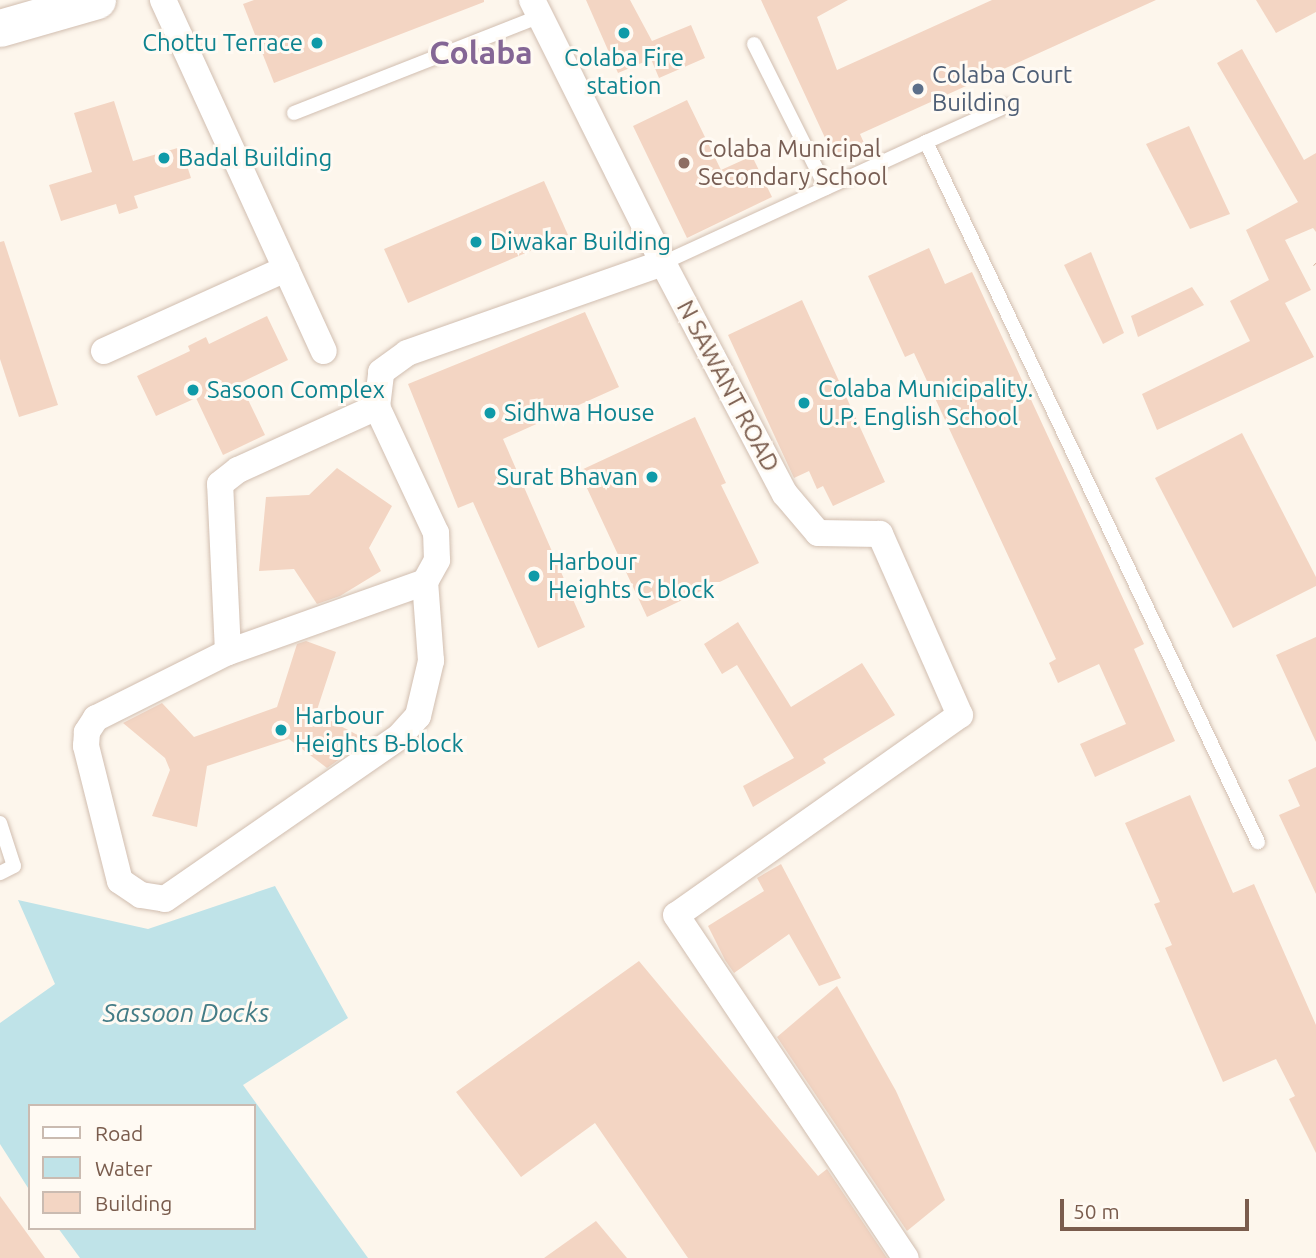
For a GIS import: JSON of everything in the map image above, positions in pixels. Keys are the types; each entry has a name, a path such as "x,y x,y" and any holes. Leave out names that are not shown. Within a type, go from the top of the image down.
{"main road":[{"path":"0,28 97,0"}],"street":[{"path":"163,0 324,351"},
{"name":"N SAWANT ROAD","path":"536,8 663,263 785,494 818,533 880,534 960,715 676,915 906,1258"},
{"path":"425,582 228,652 96,718 87,732 86,746 120,881 141,895 165,900 399,737 418,716 431,661 425,582 437,560 436,533 377,407 381,372 407,353 663,263"},
{"path":"104,351 286,269"},
{"path":"228,652 220,484 238,470 377,407"}],"lane":[{"path":"294,114 536,8"},
{"path":"754,44 826,188"},
{"path":"663,263 1006,106"},
{"path":"926,142 1258,842"},
{"path":"0,823 14,866 0,873"}],"water":[{"name":"Sassoon Docks","path":"275,886 348,1018 243,1085 368,1258 80,1258 59,1230 256,1230 256,1104 28,1104 28,1188 0,1144 0,1023 55,984 18,900 148,929"}],"building":[{"name":"Chottu Terrace","path":"254,0 484,2 274,83 243,4"},
{"name":"Colaba Fire station","path":"586,0 630,0 652,41 691,25 705,58 659,78 651,59 618,73"},
{"name":"Colaba Court Building","path":"761,0 848,0 817,17 837,70 992,0 1156,0 860,134 864,143 833,155"},
{"path":"1256,0 1316,0 1316,12 1276,33"},
{"path":"1242,49 1304,160 1316,153 1316,232 1313,228 1285,240 1311,290 1285,303 1314,357 1157,430 1142,394 1250,341 1230,301 1269,280 1246,230 1298,202 1217,63"},
{"name":"Colaba Municipal Secondary School","path":"687,100 721,170 752,156 772,197 687,238 633,126"},
{"name":"Badal Building","path":"114,101 133,161 181,147 191,178 134,196 138,208 119,214 116,204 61,221 49,185 92,172 74,113"},
{"path":"1189,126 1230,214 1190,229 1146,144"},
{"name":"Diwakar Building","path":"544,181 568,235 408,303 384,249"},
{"path":"4,241 58,405 19,417 0,359 0,242"},
{"path":"929,248 945,284 972,272 1144,644 1134,649 1175,741 1095,777 1080,744 1126,724 1099,664 1058,683 1049,663 1056,659 914,353 905,357 868,276"},
{"path":"1091,252 1124,333 1103,344 1064,265"},
{"path":"1192,287 1204,305 1138,337 1131,316"},
{"name":"Colaba Municipality. U.P. English School","path":"802,300 885,482 833,506 823,486 817,489 809,471 794,478 728,335"},
{"name":"Sidhwa House","path":"585,312 619,387 503,439 585,627 538,648 473,502 458,508 408,384"},
{"name":"Sasoon Complex","path":"267,316 288,360 240,383 265,435 223,455 196,398 156,416 137,376 190,351 188,346 206,337 209,344"},
{"path":"695,417 726,483 721,485 759,563 647,617 579,471"},
{"path":"1242,433 1316,577 1316,586 1233,628 1155,478"},
{"path":"337,468 392,506 369,548 381,571 340,596 317,604 294,569 259,571 266,497 309,495"},
{"path":"738,622 791,707 862,663 895,715 823,759 826,763 753,807 743,786 794,758 737,665 722,674 704,644"},
{"path":"1316,637 1316,742 1276,655"},
{"name":"Harbour Heights B-block","path":"306,641 336,652 316,713 367,740 327,768 289,739 207,766 197,827 152,816 170,770 165,758 123,723 162,703 194,737 277,707 297,644"},
{"path":"1316,767 1316,894 1279,815 1300,806 1288,780"},
{"path":"1190,795 1233,893 1254,884 1316,1025 1316,1153 1289,1099 1295,1096 1276,1059 1223,1082 1165,948 1172,945 1154,904 1160,902 1125,823"},
{"path":"781,864 841,978 819,986 789,934 734,973 725,960 708,926 764,891 757,878"},
{"path":"639,961 818,1176 827,1169 887,1258 688,1258 595,1123 521,1177 456,1092"},
{"path":"837,986 896,1091 945,1200 907,1231 777,1037"},
{"path":"0,1196 45,1258 0,1258"},
{"path":"596,1221 627,1258 544,1258"}],"place":[{"name":"Colaba Fire station","path":"624,33"},
{"name":"Chottu Terrace","path":"317,43"},
{"name":"Colaba Court Building","path":"918,89"},
{"name":"Badal Building","path":"164,158"},
{"name":"Colaba Municipal Secondary School","path":"684,163"},
{"name":"Diwakar Building","path":"476,242"},
{"name":"Sasoon Complex","path":"193,390"},
{"name":"Colaba Municipality. U.P. English School","path":"804,403"},
{"name":"Sidhwa House","path":"490,413"},
{"name":"Surat Bhavan","path":"652,477"},
{"name":"Harbour Heights C block","path":"534,576"},
{"name":"Harbour Heights B-block","path":"281,730"}],"district":[{"name":"Colaba","path":"481,52"}]}
